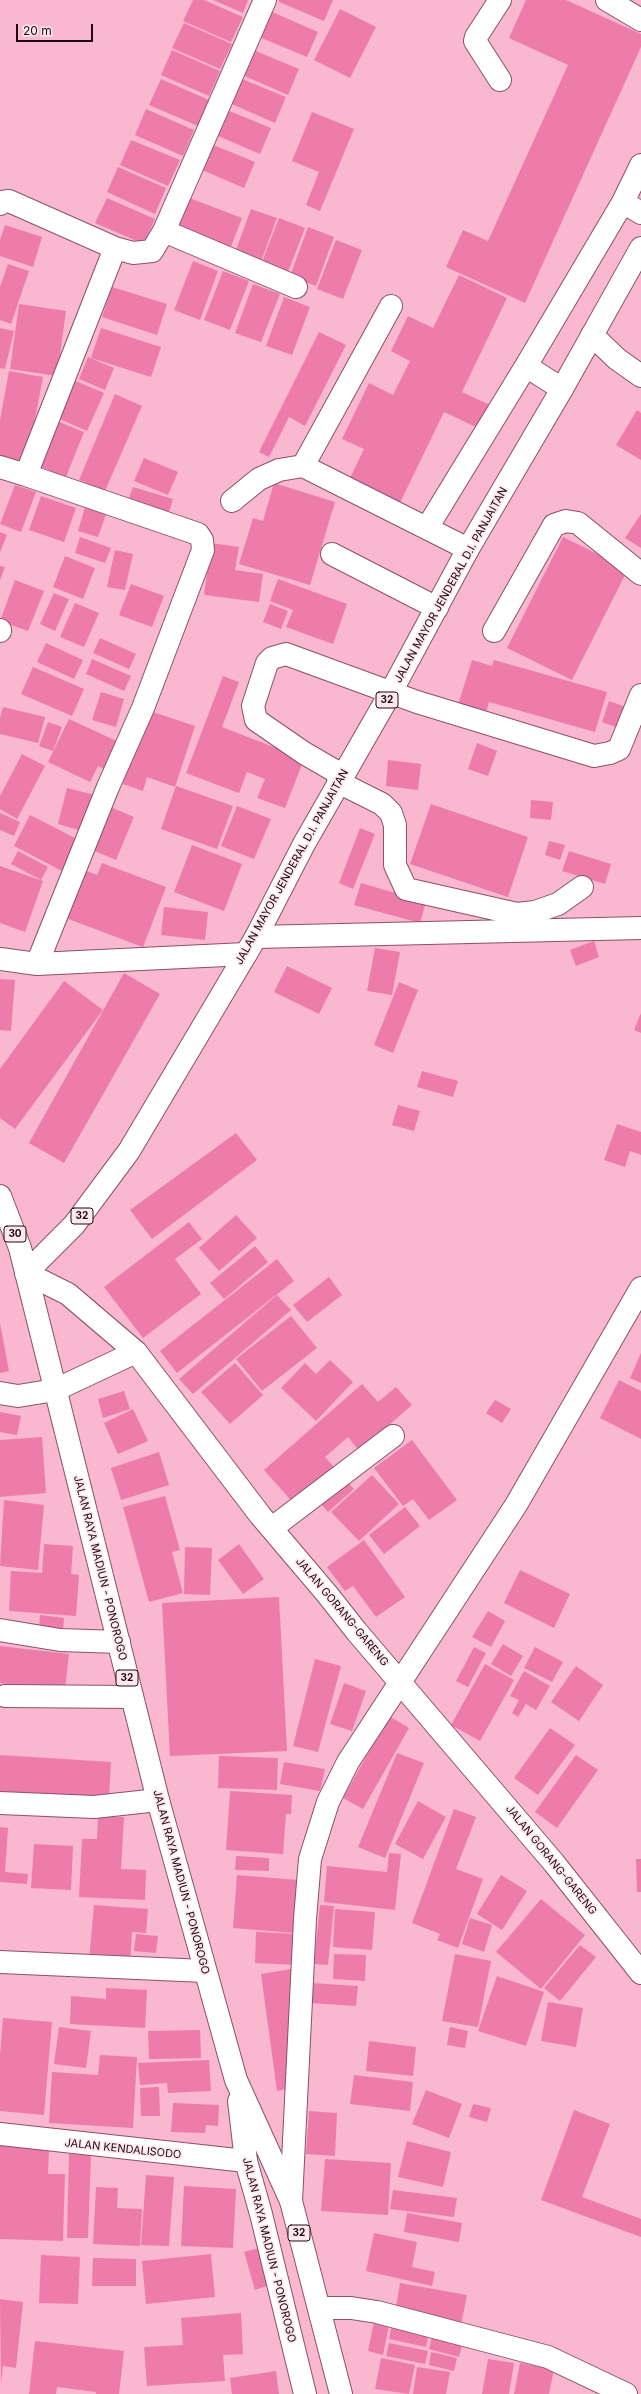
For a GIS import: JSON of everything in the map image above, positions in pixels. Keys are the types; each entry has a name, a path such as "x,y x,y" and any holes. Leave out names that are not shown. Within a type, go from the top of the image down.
{"main road":[{"path":"0,204 2,202 9,201 116,248 134,253 152,251 164,231 265,0"},
{"path":"500,0 476,37 475,41 500,80"},
{"path":"607,0 641,20"},
{"path":"428,528 623,202 641,165"},
{"path":"623,202 641,213"},
{"path":"164,231 296,287"},
{"path":"26,475 116,248"},
{"name":"JALAN MAYOR JENDERAL D.I. PANJAITAN","path":"26,1273 74,1225 129,1151 251,945 340,778 391,692 468,549 562,389 641,248"},
{"path":"303,466 391,306"},
{"path":"592,335 641,376"},
{"path":"526,366 562,389"},
{"path":"232,501 259,479 279,470 303,466 468,549"},
{"path":"0,467 198,534 202,540 203,550 143,708 108,787 37,964"},
{"path":"494,631 554,525 566,521 578,523 641,574"},
{"path":"332,554 437,608"},
{"path":"582,887 558,904 535,912 517,914 406,889 395,865 395,825 391,813 382,804 340,778 256,720 253,706 267,663 272,658 286,654 416,702 594,756 610,753 618,749 641,695"},
{"path":"0,959 37,964 251,945 641,928"},
{"name":"JALAN RAYA MADIUN - PONOROGO","path":"0,1196 20,1248 54,1390 158,1800 236,2080 246,2161 261,2214 305,2394"},
{"name":"JALAN GORANG-GARENG","path":"26,1273 68,1294 136,1352 272,1528 400,1682 554,1862 641,1973"},
{"path":"290,2201 304,1919 310,1859 328,1802 348,1762 516,1505 641,1288"},
{"path":"0,1393 18,1396 54,1390 136,1352"},
{"path":"272,1528 393,1436"},
{"path":"0,1630 60,1640 119,1642"},
{"path":"5,1696 132,1697"},
{"path":"0,1803 94,1807 158,1800"},
{"path":"0,1962 206,1971"},
{"name":"JALAN RAYA MADIUN - PONOROGO","path":"236,2080 290,2201 320,2308 341,2394"},
{"name":"JALAN KENDALISODO","path":"0,2134 246,2161"},
{"path":"320,2308 351,2308 377,2312 548,2357 626,2394"}],"building":[{"path":"193,0 204,0 243,17 231,42 183,21"},
{"path":"213,0 248,0 243,13"},
{"path":"279,0 333,0 324,21 279,2"},
{"path":"526,0 566,0 641,34 641,47 525,303 446,267 463,230 488,241 568,65 509,38"},
{"path":"340,9 376,27 350,78 314,60"},
{"path":"270,11 318,32 307,57 259,37"},
{"path":"184,23 232,44 220,69 172,48"},
{"path":"251,49 299,69 288,95 240,74"},
{"path":"172,50 220,71 209,96 161,75"},
{"path":"237,77 286,97 275,123 227,102"},
{"path":"161,79 209,100 198,126 149,105"},
{"path":"222,108 271,128 260,154 211,133"},
{"path":"146,109 194,130 183,156 135,135"},
{"path":"312,112 354,129 320,211 306,205 319,172 292,161"},
{"path":"131,140 180,160 168,186 120,165"},
{"path":"206,142 255,162 244,188 195,167"},
{"path":"118,167 166,188 155,214 107,192"},
{"path":"187,197 242,218 229,252 174,231"},
{"path":"107,198 155,219 144,244 95,223"},
{"path":"251,209 277,218 259,267 233,258"},
{"path":"279,218 305,228 286,277 260,267"},
{"path":"5,225 42,237 33,267 0,256 0,240"},
{"path":"308,227 334,237 316,286 290,276"},
{"path":"336,240 362,250 343,299 317,289"},
{"path":"193,261 218,271 200,320 174,310"},
{"path":"8,264 29,271 11,324 0,320 0,287"},
{"path":"223,271 249,281 230,330 204,320"},
{"path":"459,275 507,298 462,392 490,405 478,428 444,412 398,507 347,484 364,449 342,439 369,383 393,395 410,361 391,351 408,316 433,328"},
{"path":"253,284 280,294 261,342 235,333"},
{"path":"112,287 167,304 157,335 102,317"},
{"path":"284,297 310,307 292,355 266,346"},
{"path":"19,304 66,311 57,376 10,369"},
{"path":"0,328 14,331 5,369 0,368"},
{"path":"101,328 161,347 151,377 91,358"},
{"path":"319,332 346,345 305,426 289,417 269,457 259,452"},
{"path":"88,357 114,368 105,390 79,379"},
{"path":"9,371 43,377 26,466 0,461 0,420"},
{"path":"69,378 104,393 87,431 53,416"},
{"path":"115,394 142,406 105,491 79,480"},
{"path":"637,410 641,413 641,460 616,445"},
{"path":"52,419 84,432 66,477 34,464"},
{"path":"144,458 178,472 168,495 134,481"},
{"path":"274,483 335,502 310,585 239,564 253,518 263,521"},
{"path":"15,485 36,492 21,532 0,524"},
{"path":"133,487 173,499 168,516 127,504"},
{"path":"41,496 76,508 64,542 29,530"},
{"path":"85,507 106,514 98,537 78,531"},
{"path":"641,514 641,548 625,538"},
{"path":"0,532 7,535 0,552"},
{"path":"80,537 111,548 105,563 75,553"},
{"path":"563,537 628,569 572,680 507,648"},
{"path":"211,543 239,547 235,570 263,574 259,602 204,595"},
{"path":"115,550 133,554 125,590 107,587"},
{"path":"65,556 95,568 83,599 53,587"},
{"path":"0,566 5,567 0,580"},
{"path":"278,579 347,604 333,644 286,627 293,610 270,601"},
{"path":"15,580 44,591 28,631 0,621"},
{"path":"131,584 164,596 152,627 119,615"},
{"path":"54,593 69,599 55,631 40,624"},
{"path":"75,603 99,613 84,647 60,637"},
{"path":"270,604 288,611 281,629 263,622"},
{"path":"100,638 136,654 129,669 93,653"},
{"path":"46,643 83,660 74,679 37,662"},
{"path":"92,659 131,676 124,691 86,674"},
{"path":"472,660 492,666 494,660 607,692 595,732 489,702 486,713 458,705"},
{"path":"33,667 84,689 72,716 21,694"},
{"path":"223,676 239,682 222,727 304,759 285,808 257,798 265,779 247,772 239,793 186,773"},
{"path":"101,692 124,699 116,727 92,720"},
{"path":"609,701 629,708 621,729 602,722"},
{"path":"3,707 45,717 38,743 0,734 0,718"},
{"path":"147,710 195,726 175,787 147,777 143,791 123,784"},
{"path":"69,719 123,744 110,772 98,766 90,782 48,762"},
{"path":"48,722 62,727 53,751 39,746"},
{"path":"477,743 497,751 488,776 468,769"},
{"path":"22,754 45,766 17,819 0,809 0,796"},
{"path":"388,760 421,764 418,790 386,786"},
{"path":"176,786 233,806 217,849 161,829"},
{"path":"67,788 95,795 85,832 58,824"},
{"path":"531,800 553,802 551,820 530,818"},
{"path":"431,804 528,837 508,897 410,864"},
{"path":"108,806 134,817 116,860 90,849"},
{"path":"237,806 271,819 254,859 221,846"},
{"path":"0,813 20,822 14,836 0,830"},
{"path":"30,815 79,840 62,871 14,846"},
{"path":"360,828 375,834 353,889 339,883"},
{"path":"549,841 565,845 560,860 545,855"},
{"path":"192,845 242,864 224,911 174,892"},
{"path":"18,851 48,867 41,880 11,864"},
{"path":"569,851 611,864 605,884 562,871"},
{"path":"102,863 166,887 143,947 63,917 81,869 97,875"},
{"path":"0,866 43,881 25,932 0,923"},
{"path":"361,883 426,902 420,923 354,905"},
{"path":"164,907 208,912 205,940 161,935"},
{"path":"594,941 599,957 576,966 570,950"},
{"path":"375,948 400,952 392,995 367,991"},
{"path":"287,966 332,988 319,1014 274,992"},
{"path":"124,973 160,994 64,1163 29,1143"},
{"path":"0,979 15,980 11,1031 0,1030"},
{"path":"64,981 103,1010 15,1129 0,1118 0,1069"},
{"path":"399,982 418,990 393,1053 374,1045"},
{"path":"641,1013 641,1033 634,1030"},
{"path":"422,1071 458,1081 453,1097 417,1087"},
{"path":"398,1105 420,1111 414,1131 392,1125"},
{"path":"617,1124 641,1132 641,1155 630,1151 625,1167 604,1160"},
{"path":"236,1133 257,1160 152,1239 130,1210"},
{"path":"236,1215 257,1238 219,1271 199,1248"},
{"path":"189,1222 202,1239 175,1259 201,1294 143,1338 104,1287"},
{"path":"255,1246 268,1262 224,1299 210,1283"},
{"path":"277,1259 294,1281 177,1373 160,1351"},
{"path":"329,1277 342,1295 307,1322 293,1305"},
{"path":"277,1295 291,1310 193,1394 179,1379"},
{"path":"291,1316 317,1348 262,1391 236,1359"},
{"path":"0,1323 9,1371 0,1373"},
{"path":"641,1353 641,1383 630,1378"},
{"path":"330,1360 353,1382 316,1421 281,1388 305,1363 316,1374"},
{"path":"235,1363 263,1395 230,1424 201,1392"},
{"path":"619,1380 641,1391 641,1439 600,1418"},
{"path":"362,1384 378,1402 396,1387 412,1405 359,1451 348,1437 325,1457 354,1489 328,1512 312,1494 297,1507 264,1470"},
{"path":"124,1391 130,1409 103,1418 98,1399"},
{"path":"495,1400 511,1409 502,1423 486,1413"},
{"path":"133,1409 148,1441 118,1454 104,1423"},
{"path":"0,1412 21,1416 17,1435 0,1432"},
{"path":"42,1437 46,1493 0,1497 0,1440"},
{"path":"412,1440 457,1500 429,1520 413,1499 403,1506 374,1468"},
{"path":"159,1452 169,1485 121,1500 111,1468"},
{"path":"372,1475 399,1504 359,1541 331,1512"},
{"path":"165,1496 180,1550 172,1552 183,1593 149,1602 123,1507"},
{"path":"4,1500 44,1505 38,1570 0,1566"},
{"path":"405,1507 420,1526 384,1554 369,1535"},
{"path":"364,1540 405,1597 376,1617 353,1586 345,1591 327,1567"},
{"path":"44,1544 73,1546 71,1574 79,1575 76,1616 9,1611 11,1571 42,1573"},
{"path":"239,1544 264,1579 243,1594 218,1560"},
{"path":"185,1547 212,1548 210,1595 184,1594"},
{"path":"520,1570 570,1594 554,1628 504,1603"},
{"path":"279,1597 287,1751 170,1756 162,1603"},
{"path":"488,1611 505,1621 491,1647 472,1637"},
{"path":"40,1615 64,1618 63,1632 39,1630"},
{"path":"503,1644 523,1656 511,1676 491,1664"},
{"path":"0,1646 69,1654 65,1690 0,1683"},
{"path":"474,1647 486,1653 468,1687 456,1681"},
{"path":"535,1647 563,1662 552,1682 524,1668"},
{"path":"315,1659 341,1666 318,1752 293,1746"},
{"path":"485,1664 514,1680 480,1741 451,1725"},
{"path":"576,1666 603,1685 579,1721 551,1702"},
{"path":"524,1671 550,1686 536,1710 526,1704 518,1717 512,1713 519,1700 510,1696"},
{"path":"344,1683 366,1691 352,1731 330,1724"},
{"path":"389,1716 409,1728 363,1809 343,1798"},
{"path":"550,1728 575,1745 538,1795 514,1778"},
{"path":"397,1753 424,1763 385,1858 358,1847"},
{"path":"0,1755 111,1762 109,1799 0,1791"},
{"path":"576,1755 598,1770 557,1828 535,1812"},
{"path":"219,1756 278,1758 277,1790 218,1788"},
{"path":"284,1762 325,1769 320,1791 280,1784"},
{"path":"230,1791 292,1795 291,1814 286,1814 283,1854 226,1850"},
{"path":"418,1801 446,1817 423,1859 395,1844"},
{"path":"454,1809 476,1817 456,1869 483,1879 458,1948 437,1940 440,1934 412,1923"},
{"path":"98,1816 124,1817 121,1869 146,1870 145,1900 79,1897 82,1839 97,1839"},
{"path":"0,1827 8,1828 5,1872 28,1874 27,1884 0,1882"},
{"path":"34,1844 73,1846 71,1890 31,1888"},
{"path":"389,1853 401,1854 395,1910 324,1902 327,1866 387,1872"},
{"path":"236,1856 269,1858 269,1871 235,1870"},
{"path":"636,1859 641,1859 641,1892 637,1892"},
{"path":"237,1875 298,1880 294,1933 233,1928"},
{"path":"501,1875 527,1891 502,1930 477,1914"},
{"path":"541,1899 585,1935 541,1989 496,1952"},
{"path":"94,1905 148,1909 146,1933 132,1932 130,1964 89,1961"},
{"path":"320,1905 334,1906 328,1965 314,1964"},
{"path":"335,1909 375,1912 372,1950 333,1947"},
{"path":"470,1918 492,1925 484,1952 462,1944"},
{"path":"256,1932 298,1934 296,1965 255,1963"},
{"path":"136,1934 158,1936 156,1953 134,1951"},
{"path":"580,1945 596,1957 560,2001 544,1988"},
{"path":"334,1954 366,1955 365,1981 333,1979"},
{"path":"455,1954 491,1961 478,2027 442,2021"},
{"path":"297,1968 294,2087 277,2091 261,1974"},
{"path":"497,1976 544,1992 526,2046 478,2031"},
{"path":"311,1983 358,1986 356,2006 310,2003"},
{"path":"106,1988 147,1990 145,2028 70,2024 71,1996 106,1999"},
{"path":"548,2002 583,2008 576,2047 541,2041"},
{"path":"3,2018 52,2022 44,2115 0,2111 0,2055"},
{"path":"59,2027 91,2031 86,2068 54,2064"},
{"path":"450,2027 468,2031 465,2048 447,2045"},
{"path":"200,2030 201,2058 149,2059 148,2031"},
{"path":"369,2041 416,2047 413,2076 366,2071"},
{"path":"100,2055 137,2057 133,2128 49,2123 52,2072 98,2075"},
{"path":"209,2060 211,2091 168,2093 167,2083 140,2085 138,2063"},
{"path":"354,2075 413,2082 410,2111 350,2104"},
{"path":"159,2087 160,2116 141,2116 140,2088"},
{"path":"426,2090 462,2104 449,2138 412,2124"},
{"path":"173,2103 219,2105 218,2126 206,2125 205,2133 171,2132"},
{"path":"473,2104 491,2108 487,2122 469,2117"},
{"path":"574,2110 610,2124 582,2197 641,2219 641,2237 541,2200"},
{"path":"309,2111 337,2113 335,2156 306,2154"},
{"path":"0,2138 49,2148 48,2174 65,2174 63,2241 0,2239"},
{"path":"407,2141 451,2152 443,2187 398,2177"},
{"path":"69,2154 91,2155 88,2238 67,2238"},
{"path":"325,2159 391,2163 388,2215 321,2211"},
{"path":"146,2175 174,2177 169,2246 141,2245"},
{"path":"184,2186 236,2189 233,2248 181,2246"},
{"path":"96,2187 118,2188 117,2208 142,2209 140,2246 93,2244"},
{"path":"393,2190 457,2198 454,2217 390,2209"},
{"path":"407,2213 462,2223 459,2242 404,2232"},
{"path":"374,2233 417,2242 412,2267 435,2272 432,2286 366,2271"},
{"path":"259,2248 270,2285 255,2290 244,2252"},
{"path":"211,2254 215,2297 146,2304 142,2261"},
{"path":"41,2255 80,2257 78,2304 39,2303"},
{"path":"93,2258 136,2259 136,2286 92,2286"},
{"path":"400,2283 467,2295 461,2325 395,2313"},
{"path":"0,2299 23,2302 16,2368 3,2366 1,2384"},
{"path":"241,2313 243,2354 223,2355 225,2381 147,2386 144,2347 183,2345 181,2318"},
{"path":"375,2317 390,2320 383,2355 368,2351"},
{"path":"393,2319 430,2327 426,2347 389,2339"},
{"path":"434,2329 464,2338 459,2357 429,2349"},
{"path":"35,2341 124,2351 119,2394 96,2394 96,2392 57,2387 56,2394 29,2394"},
{"path":"389,2343 428,2351 425,2364 386,2356"},
{"path":"431,2352 457,2358 454,2371 429,2365"},
{"path":"381,2358 415,2365 409,2394 375,2389"},
{"path":"488,2359 514,2363 509,2394 482,2394"},
{"path":"520,2363 554,2369 549,2394 514,2394"},
{"path":"417,2367 450,2372 446,2394 413,2394"},
{"path":"276,2371 279,2394 232,2394 230,2378"}]}
